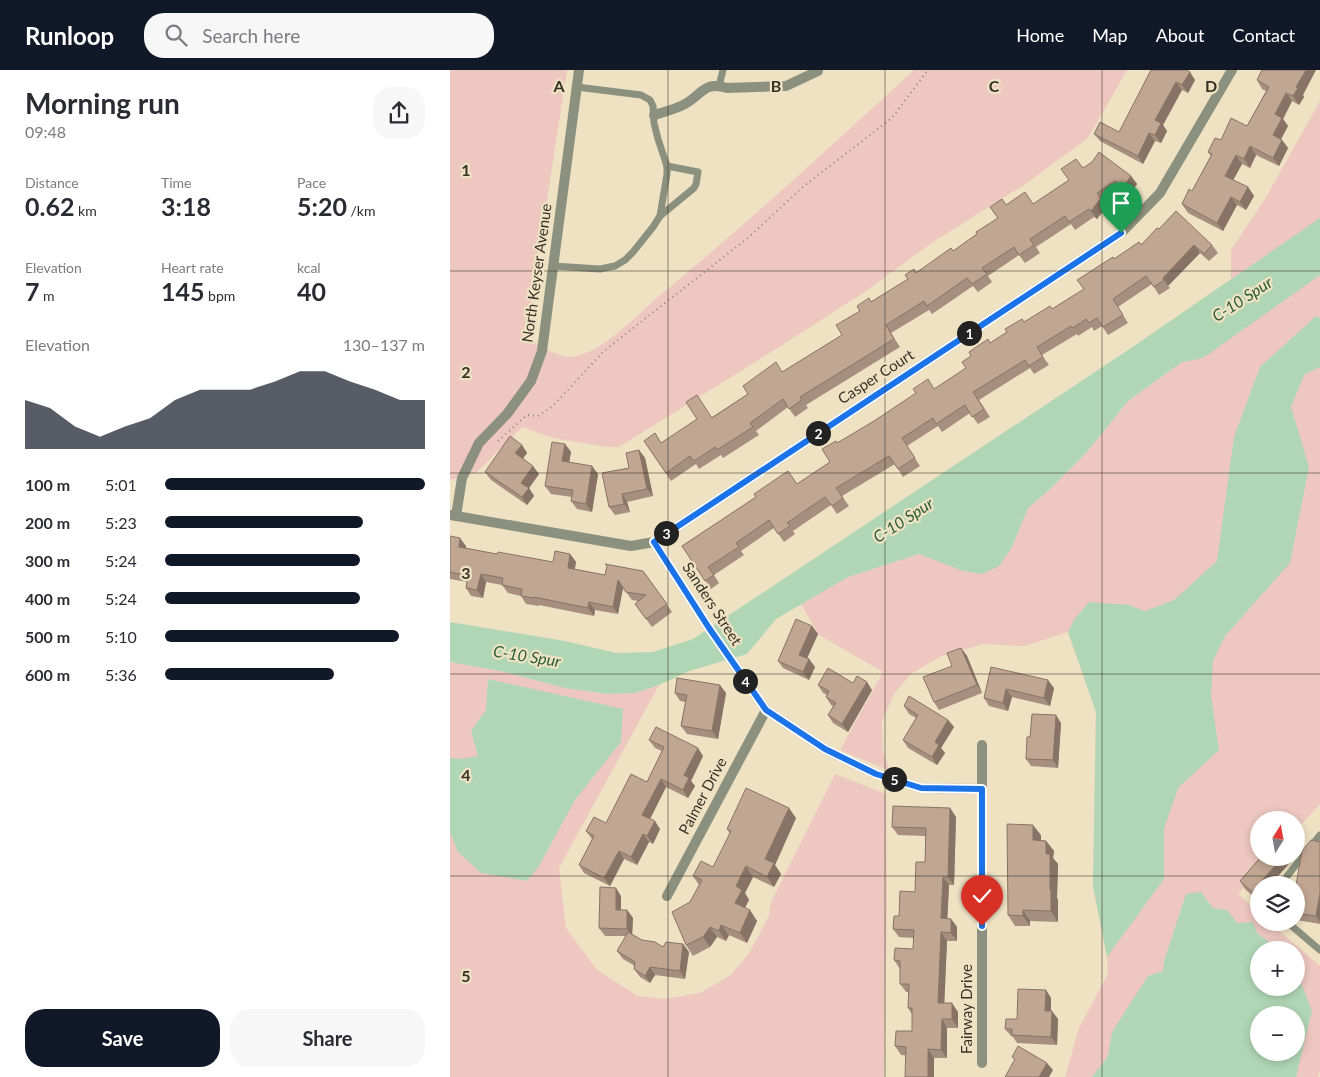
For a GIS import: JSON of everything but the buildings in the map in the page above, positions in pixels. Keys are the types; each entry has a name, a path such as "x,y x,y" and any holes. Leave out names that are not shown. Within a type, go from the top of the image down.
{"street":[{"name":"North Keyser Avenue","path":"453,516 462,478 480,443 507,414 531,381 542,351 579,70"},
{"name":"Casper Court","path":"453,516 631,546 654,542 1121,233 1160,193 1232,70"},
{"path":"654,115 685,105 708,86 727,88 786,86 818,71"},
{"name":"Sanders Street","path":"654,542 731,662 766,710 825,749 876,774 921,788 982,789"},
{"name":"Palmer Drive","path":"667,896 766,710"},
{"name":"Fairway Drive","path":"982,745 982,1063"}],"lane":[{"path":"719,86 723,70"},
{"path":"577,87 645,97 654,106 654,123 667,166 660,216"},
{"path":"553,266 594,270 615,266 624,260 633,252 660,216 694,188 698,172 667,166"},
{"path":"1287,876 1320,835"},
{"path":"1298,931 1320,950"}],"path":[{"path":"495,443 528,415 538,416 553,406 604,351 749,237 804,186 892,118 928,70"}],"shaded area":[{"path":"450,70 567,70 526,337 554,353 571,357 595,349 625,327 764,207 914,70 1127,70 1088,138 1024,185 933,242 866,291 619,447 607,447 553,438 522,427 476,473 450,480"},
{"path":"1320,101 1320,804 1305,820 1305,811 1250,811 1250,866 1264,866 1254,876 1250,876 1250,881 1238,894 1250,904 1250,931 1279,931 1291,941 1250,941 1250,996 1305,996 1305,953 1320,966 1320,1069 1318,1077 1065,1077 1079,1028 1108,974 1107,957 1093,886 1096,712 1068,632 1025,646 983,644 940,657 912,673 894,694 882,721 883,752 890,771 840,750 883,672 819,635 801,604 848,577 919,554 1012,547 1028,508 1087,452 1128,401 1182,362 1231,279 1231,250 1265,199"},
{"path":"450,662 500,671 565,688 607,694 635,693 659,685 559,868 566,928 597,970 638,996 664,999 700,993 731,975 749,953 769,916 771,902 835,774 886,794 887,900 884,1077 450,1077"}],"water":[{"name":"C-10 Spur","path":"1320,218 1320,275 1203,358 1182,362 1128,401 1087,452 1028,508 1012,547 999,566 982,574 963,571 919,554 848,577 776,619 747,654 689,671 659,685 635,693 607,694 565,688 500,671 450,662 450,622 565,641 616,653 653,652 693,639 1134,346"},
{"path":"1316,316 1320,318 1320,367 1304,375 1291,407 1309,467 1290,563 1225,636 1213,661 1211,696 1219,750 1178,788 1164,829 1164,879 1107,957 1093,886 1096,712 1068,632 1074,620 1089,602 1129,605 1145,611 1174,600 1217,561 1234,437 1260,367"},
{"path":"488,679 623,709 621,742 575,800 539,866 527,881 481,873 458,852 450,832 450,758 462,759 478,756 471,731 486,710"},
{"path":"1201,892 1213,908 1227,910 1237,923 1250,922 1250,931 1256,931 1268,941 1250,941 1250,996 1305,996 1305,993 1312,1011 1305,1040 1305,1006 1250,1006 1250,1061 1300,1061 1296,1077 1092,1077 1108,1056 1112,1032 1148,976 1163,971 1164,961 1186,894"}],"route":[{"path":"982,926 982,789 921,788 876,774 825,749 766,710 731,662 654,542 1121,233"}]}
